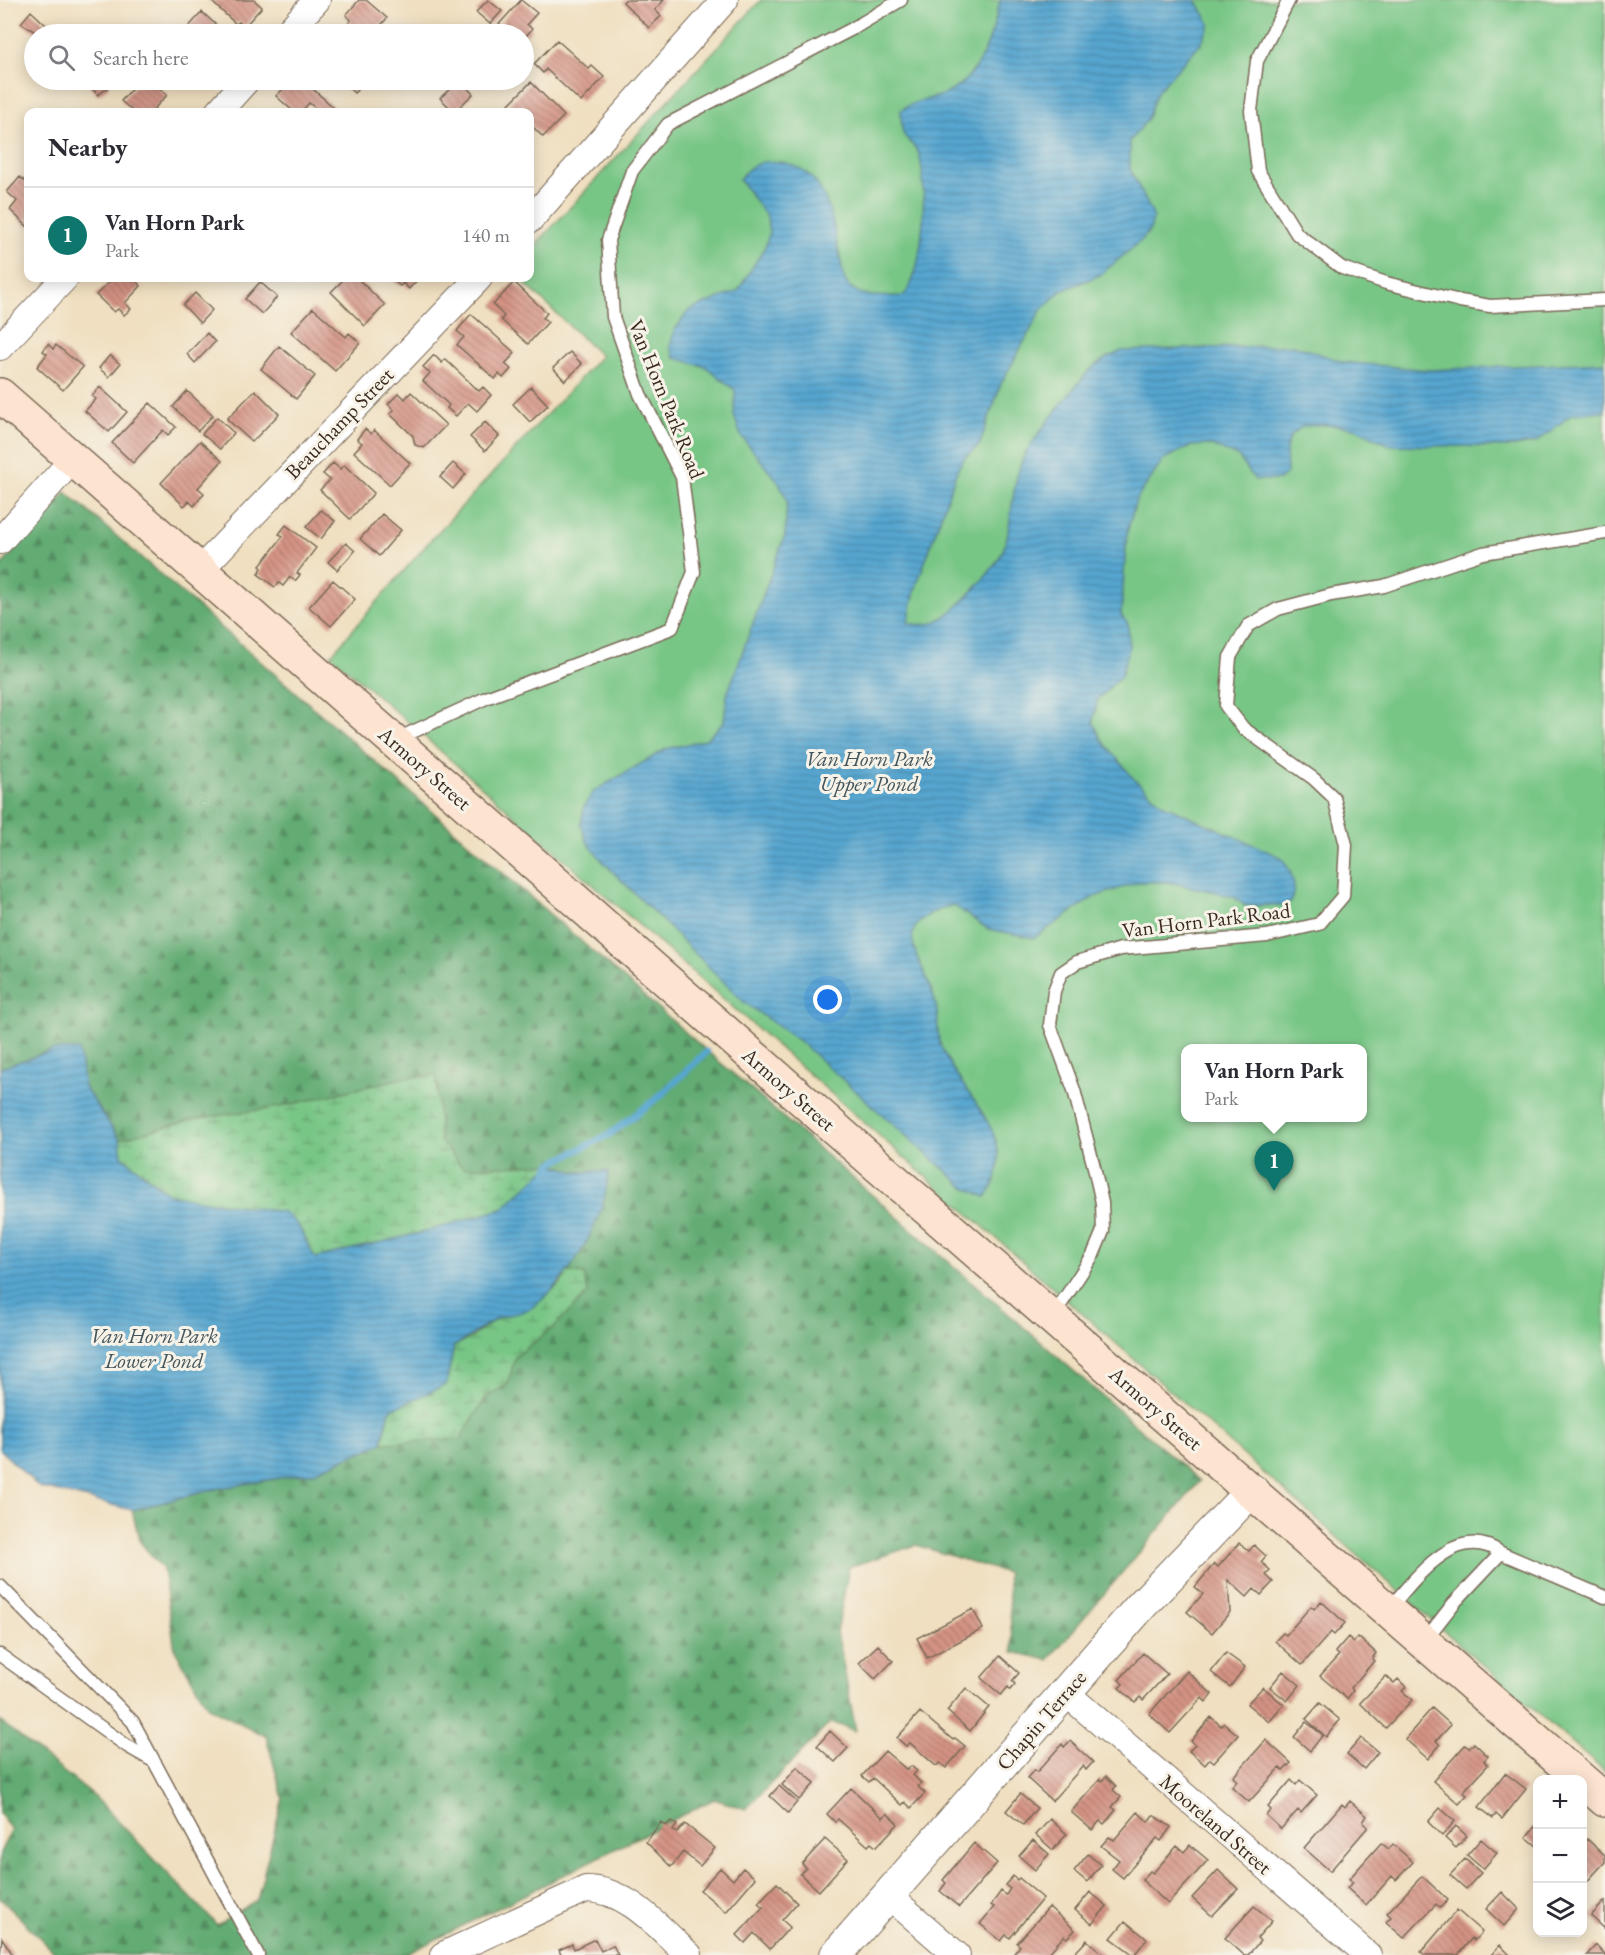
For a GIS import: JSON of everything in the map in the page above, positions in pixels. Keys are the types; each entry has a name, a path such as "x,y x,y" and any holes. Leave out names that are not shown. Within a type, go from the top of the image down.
{"main road":[{"name":"Armory Street","path":"0,395 1051,1318 1389,1609 1576,1775"},
{"name":"Armory Street","path":"1587,1784 1605,1800"}],"street":[{"path":"295,24 317,0"},
{"path":"534,215 725,0"},
{"path":"222,108 238,90"},
{"path":"0,347 61,282"},
{"name":"Beauchamp Street","path":"200,570 475,282"},
{"path":"0,541 73,459"},
{"name":"Chapin Terrace","path":"836,1955 1139,1608 1252,1490"},
{"name":"Mooreland Street","path":"1065,1692 1368,1955"},
{"path":"443,1955 586,1889 609,1892 631,1904 689,1955"},
{"path":"888,1895 957,1955"}],"lane":[{"name":"Van Horn Park Road","path":"393,740 486,698 672,628 694,572 682,477 640,394 613,317 608,240 632,171 668,124 852,29 901,0"},
{"path":"1289,0 1257,61 1251,111 1258,171 1297,234 1342,268 1386,284 1460,301 1490,306 1605,300"},
{"name":"Van Horn Park Road","path":"1051,1318 1093,1255 1103,1231 1102,1203 1094,1167 1074,1090 1050,1024 1054,991 1060,973 1077,962 1121,949 1267,936 1319,924 1343,896 1346,845 1334,798 1314,779 1243,728 1226,706 1230,657 1248,626 1278,609 1331,595 1384,586 1483,553 1605,533"},
{"path":"1389,1609 1431,1561 1456,1546 1489,1544 1501,1553 1605,1596"},
{"path":"1425,1641 1454,1603 1501,1553"},
{"path":"0,1586 133,1722 258,1955"},
{"path":"0,1655 127,1746 155,1762"}],"green space":[{"path":"761,0 1605,0 1605,1772 331,655 428,543 601,356 523,282 534,282 534,247"},
{"path":"66,492 1200,1481 1048,1660 1013,1652 1007,1573 916,1545 849,1567 837,1632 856,1731 831,1722 746,1809 714,1799 405,1955 57,1955 0,1898 0,1853 11,1830 0,1813 0,1721 95,1797 217,1925 257,1900 283,1798 266,1736 208,1707 175,1650 163,1569 140,1542 132,1510 215,1489 314,1472 382,1443 460,1438 486,1397 508,1384 515,1357 555,1326 584,1274 567,1272 592,1230 607,1171 576,1172 551,1164 463,1168 440,1142 436,1075 403,1078 280,1107 195,1119 120,1139 84,1087 78,1051 54,1050 0,1068 0,567"},
{"path":"436,1075 440,1141 463,1168 551,1164 502,1209 420,1233 315,1258 298,1225 169,1194 122,1156 120,1139 195,1119 280,1107 403,1078"},
{"path":"567,1272 584,1274 588,1293 555,1326 515,1357 508,1384 486,1397 460,1439 382,1443 390,1410 446,1385 454,1346 472,1337 497,1318 530,1309 561,1283"}],"water":[{"name":"Van Horn Park Upper Pond","path":"1000,0 1196,0 1210,24 1201,43 1157,92 1147,120 1130,141 1130,169 1153,215 1151,228 1143,239 1100,275 1061,291 1042,309 1001,384 979,446 964,458 958,468 915,590 908,623 928,624 944,617 985,577 1001,555 1005,545 1014,489 1028,448 1091,369 1106,358 1122,351 1294,345 1343,362 1428,370 1605,362 1605,411 1572,414 1537,442 1509,447 1390,445 1355,428 1332,425 1303,426 1291,436 1286,448 1287,473 1279,480 1255,480 1238,456 1209,445 1191,446 1164,459 1136,500 1127,533 1121,615 1128,624 1129,649 1121,676 1098,699 1093,721 1102,740 1134,779 1164,805 1281,857 1293,878 1293,896 1291,902 1282,905 1245,906 1234,897 1216,892 1167,882 1139,882 1094,897 1034,938 988,929 953,905 931,913 918,923 913,933 913,945 936,1005 941,1046 950,1065 986,1119 995,1137 999,1156 997,1176 986,1197 963,1186 799,1041 745,1003 604,863 587,842 581,825 584,806 594,791 666,749 705,740 724,722 727,695 785,535 787,500 779,483 741,436 734,416 735,390 706,367 675,358 670,347 674,331 689,310 738,291 765,247 769,234 767,217 739,179 747,170 766,162 795,166 808,174 818,185 831,214 847,284 866,295 903,296 916,269 920,249 923,183 917,149 903,133 901,110 914,103 953,90 972,73 990,37"},
{"name":"Van Horn Park Lower Pond","path":"54,1050 79,1050 84,1087 120,1139 122,1156 162,1189 169,1194 200,1200 284,1212 298,1225 315,1258 420,1233 502,1209 551,1164 576,1172 608,1171 601,1208 583,1247 559,1283 527,1310 496,1319 454,1346 446,1385 390,1410 382,1443 314,1472 215,1489 132,1510 39,1487 0,1450 0,1068"}],"building":[{"path":"213,0 254,0 262,7 247,24 239,22 236,24 212,2"},
{"path":"359,0 366,0 387,18 382,24 348,24 351,20 346,15"},
{"path":"488,0 502,11 490,24 476,12"},
{"path":"521,0 537,13 527,24 499,24"},
{"path":"625,0 664,0 655,10 661,16 649,28 623,2"},
{"path":"31,11 45,24 24,25 21,23"},
{"path":"202,12 215,24 191,24"},
{"path":"557,40 589,69 592,66 604,77 581,102 546,69 543,73 534,64"},
{"path":"534,85 564,116 543,137 534,128 534,108 514,108 509,104 523,90 534,90"},
{"path":"93,90 105,90 98,95"},
{"path":"131,90 161,90 167,95 155,108 129,108 121,101"},
{"path":"282,90 314,90 333,107 315,108 309,103 305,108 290,108 276,96"},
{"path":"449,90 469,90 473,94 458,108 450,108 440,98"},
{"path":"20,177 24,180 24,223 10,210 17,201 7,192"},
{"path":"109,282 137,282 141,286 125,303 131,309 124,315 118,309 114,312 96,295"},
{"path":"260,282 277,297 262,314 245,299"},
{"path":"341,282 361,282 385,305 365,326 331,292"},
{"path":"395,282 415,282 409,289 403,283 400,286"},
{"path":"514,282 547,313 543,318 548,322 528,344 501,320 504,316 493,305"},
{"path":"195,293 212,310 200,323 183,305"},
{"path":"313,308 346,337 349,333 360,343 335,371 291,332"},
{"path":"471,314 515,353 505,364 511,369 503,378 499,374 495,379 457,345 464,337 457,331"},
{"path":"207,333 215,342 195,363 187,354"},
{"path":"48,344 53,349 56,345 83,367 63,390 37,367 47,354 43,351"},
{"path":"279,346 315,376 296,399 261,369"},
{"path":"570,352 582,364 565,381 553,368"},
{"path":"110,355 120,364 109,377 99,368"},
{"path":"434,355 442,363 445,359 479,391 483,387 491,395 477,411 468,403 456,416 447,408 449,405 423,381 430,373 423,367"},
{"path":"100,387 127,412 109,432 85,411 96,399 92,396"},
{"path":"531,387 548,405 530,422 513,404"},
{"path":"255,390 279,414 252,442 227,419"},
{"path":"187,391 213,415 198,431 173,407"},
{"path":"411,392 446,425 424,448 415,445 413,436 390,414 394,410 388,404 399,393 405,399"},
{"path":"150,403 176,427 168,435 163,430 133,463 112,443"},
{"path":"217,417 234,433 220,449 202,434"},
{"path":"485,422 499,436 485,451 470,437"},
{"path":"365,429 371,434 374,430 410,463 390,485 354,452 362,443 357,439"},
{"path":"200,441 222,461 198,488 204,493 194,506 189,501 184,506 161,483"},
{"path":"333,463 340,469 344,465 374,493 350,519 320,490 330,480 323,474"},
{"path":"453,463 466,474 453,489 440,477"},
{"path":"321,510 335,521 321,539 306,527"},
{"path":"382,514 401,530 379,556 360,539"},
{"path":"286,525 316,548 297,573 300,575 295,581 290,577 283,586 279,583 275,587 258,574 262,568 260,566 283,536 279,534"},
{"path":"346,543 355,551 337,570 328,562"},
{"path":"333,580 355,599 331,626 309,607"},
{"path":"1239,1543 1249,1551 1254,1545 1266,1556 1261,1562 1270,1570 1266,1575 1273,1582 1261,1595 1254,1589 1247,1597 1228,1580 1230,1612 1212,1633 1187,1612 1203,1594 1195,1587 1214,1564 1218,1567"},
{"path":"1321,1601 1345,1623 1334,1635 1331,1632 1302,1665 1275,1641 1283,1633 1286,1635 1311,1606 1314,1609"},
{"path":"973,1609 983,1629 927,1658 917,1638"},
{"path":"1348,1637 1354,1642 1358,1637 1376,1653 1372,1659 1374,1661 1351,1688 1353,1691 1347,1699 1320,1676 1339,1655 1335,1652"},
{"path":"878,1645 893,1661 875,1679 859,1663"},
{"path":"1143,1653 1167,1674 1143,1700 1140,1697 1135,1702 1119,1688 1123,1684 1119,1680"},
{"path":"1226,1653 1245,1667 1230,1687 1211,1672"},
{"path":"1000,1656 1019,1673 1012,1681 1015,1684 1010,1690 1008,1687 1001,1695 981,1678"},
{"path":"1187,1671 1212,1694 1206,1702 1202,1698 1170,1733 1149,1714"},
{"path":"1283,1671 1300,1685 1287,1701 1270,1687"},
{"path":"1386,1676 1394,1683 1398,1679 1406,1687 1402,1691 1412,1700 1386,1728 1360,1703"},
{"path":"1263,1687 1284,1705 1269,1722 1247,1704"},
{"path":"966,1688 989,1707 970,1731 947,1711"},
{"path":"1320,1703 1340,1720 1326,1737 1306,1719"},
{"path":"1432,1708 1451,1725 1436,1741 1440,1745 1428,1759 1405,1739"},
{"path":"920,1712 953,1740 955,1738 965,1746 946,1768 940,1763 936,1766 910,1743 906,1746 897,1738"},
{"path":"1211,1717 1221,1726 1224,1723 1238,1735 1214,1762 1210,1759 1205,1765 1189,1751 1195,1745 1191,1741"},
{"path":"1306,1722 1323,1735 1310,1751 1294,1737"},
{"path":"830,1731 848,1748 835,1762 817,1746"},
{"path":"1361,1738 1378,1752 1364,1769 1347,1754"},
{"path":"1266,1740 1291,1763 1283,1771 1280,1768 1249,1802 1232,1787 1237,1781 1233,1777"},
{"path":"1070,1741 1093,1762 1086,1770 1083,1766 1052,1801 1027,1778 1034,1770 1037,1772 1062,1744 1064,1747"},
{"path":"1474,1743 1488,1756 1484,1761 1488,1765 1463,1792 1467,1795 1459,1804 1433,1781 1465,1745 1469,1748"},
{"path":"885,1751 907,1770 911,1766 917,1771 913,1775 921,1783 918,1787 925,1793 911,1808 905,1802 902,1805 873,1778 869,1782 862,1776"},
{"path":"797,1767 815,1783 799,1800 782,1785"},
{"path":"1505,1773 1526,1789 1502,1819 1496,1814 1493,1818 1479,1807"},
{"path":"1106,1776 1116,1786 1113,1790 1121,1797 1112,1807 1116,1810 1104,1824 1100,1821 1092,1830 1071,1812 1100,1779 1102,1781"},
{"path":"1291,1780 1296,1785 1300,1780 1317,1795 1301,1813 1298,1810 1281,1829 1266,1815 1271,1810 1268,1807"},
{"path":"779,1786 797,1802 788,1813 770,1796"},
{"path":"851,1788 883,1818 887,1813 898,1824 876,1847 871,1843 868,1846 838,1819 835,1822 827,1814"},
{"path":"1020,1794 1037,1808 1023,1825 1006,1811"},
{"path":"1350,1801 1367,1816 1363,1822 1368,1827 1330,1871 1304,1848 1342,1804 1345,1807"},
{"path":"1440,1808 1455,1821 1442,1836 1428,1822"},
{"path":"1138,1812 1148,1822 1153,1815 1171,1827 1161,1841 1157,1838 1123,1878 1112,1869 1119,1860 1101,1846 1109,1837 1114,1840"},
{"path":"1050,1819 1067,1834 1053,1850 1036,1835"},
{"path":"671,1821 677,1825 673,1830 677,1833 685,1824 715,1848 700,1866 683,1852 671,1867 646,1842 661,1822 666,1826"},
{"path":"1456,1826 1467,1836 1456,1848 1445,1838"},
{"path":"1533,1829 1533,1843 1526,1837"},
{"path":"825,1839 848,1859 819,1891 800,1874 806,1868 802,1864"},
{"path":"1481,1839 1497,1853 1483,1869 1467,1855"},
{"path":"1587,1839 1605,1855 1605,1862 1587,1882"},
{"path":"1033,1840 1049,1854 1035,1870 1019,1856"},
{"path":"974,1843 997,1863 959,1907 940,1891 946,1883 943,1880"},
{"path":"1381,1843 1389,1849 1393,1844 1413,1862 1396,1880 1392,1876 1366,1905 1347,1888 1353,1882 1349,1879"},
{"path":"1190,1845 1208,1860 1168,1904 1142,1880 1150,1871 1153,1873 1177,1846 1184,1852"},
{"path":"1088,1854 1101,1865 1087,1882 1074,1871"},
{"path":"1465,1859 1481,1873 1466,1889 1450,1875"},
{"path":"720,1868 733,1880 743,1868 755,1878 726,1912 700,1890"},
{"path":"1218,1870 1238,1889 1212,1916 1192,1898"},
{"path":"1013,1876 1017,1880 1019,1878 1043,1898 1010,1938 1006,1935 1001,1941 980,1924 994,1907 991,1905 1001,1891 1006,1895 1010,1889 1005,1885"},
{"path":"1422,1876 1448,1900 1440,1908 1436,1904 1404,1938 1386,1922 1391,1917 1387,1913"},
{"path":"777,1883 797,1903 782,1920 790,1927 770,1949 754,1933 745,1943 737,1935 763,1907 758,1903"},
{"path":"1090,1892 1107,1906 1092,1924 1075,1910"},
{"path":"1502,1892 1519,1909 1504,1926 1486,1909"},
{"path":"1605,1901 1605,1929 1591,1916"},
{"path":"1254,1906 1272,1921 1257,1938 1260,1941 1248,1955 1244,1955 1225,1938"},
{"path":"1049,1907 1075,1930 1067,1938 1064,1936 1047,1955 1017,1955 1014,1953 1020,1946 1017,1943"},
{"path":"1457,1910 1482,1932 1474,1941 1472,1938 1458,1955 1425,1955 1421,1952"},
{"path":"1125,1921 1147,1939 1134,1955 1111,1938"},
{"path":"2,1938 13,1955 0,1955"},
{"path":"595,1939 601,1951 613,1945 618,1955 561,1955 559,1950 572,1944 574,1949"},
{"path":"1087,1940 1104,1955 1073,1955"},
{"path":"1500,1945 1510,1955 1491,1955"},
{"path":"1596,1945 1605,1955 1587,1955"}],"waterway":[{"path":"547,1172 551,1164 610,1134 660,1096 706,1052"}],"place":[{"name":"Van Horn Park","path":"1274,1191"}]}
